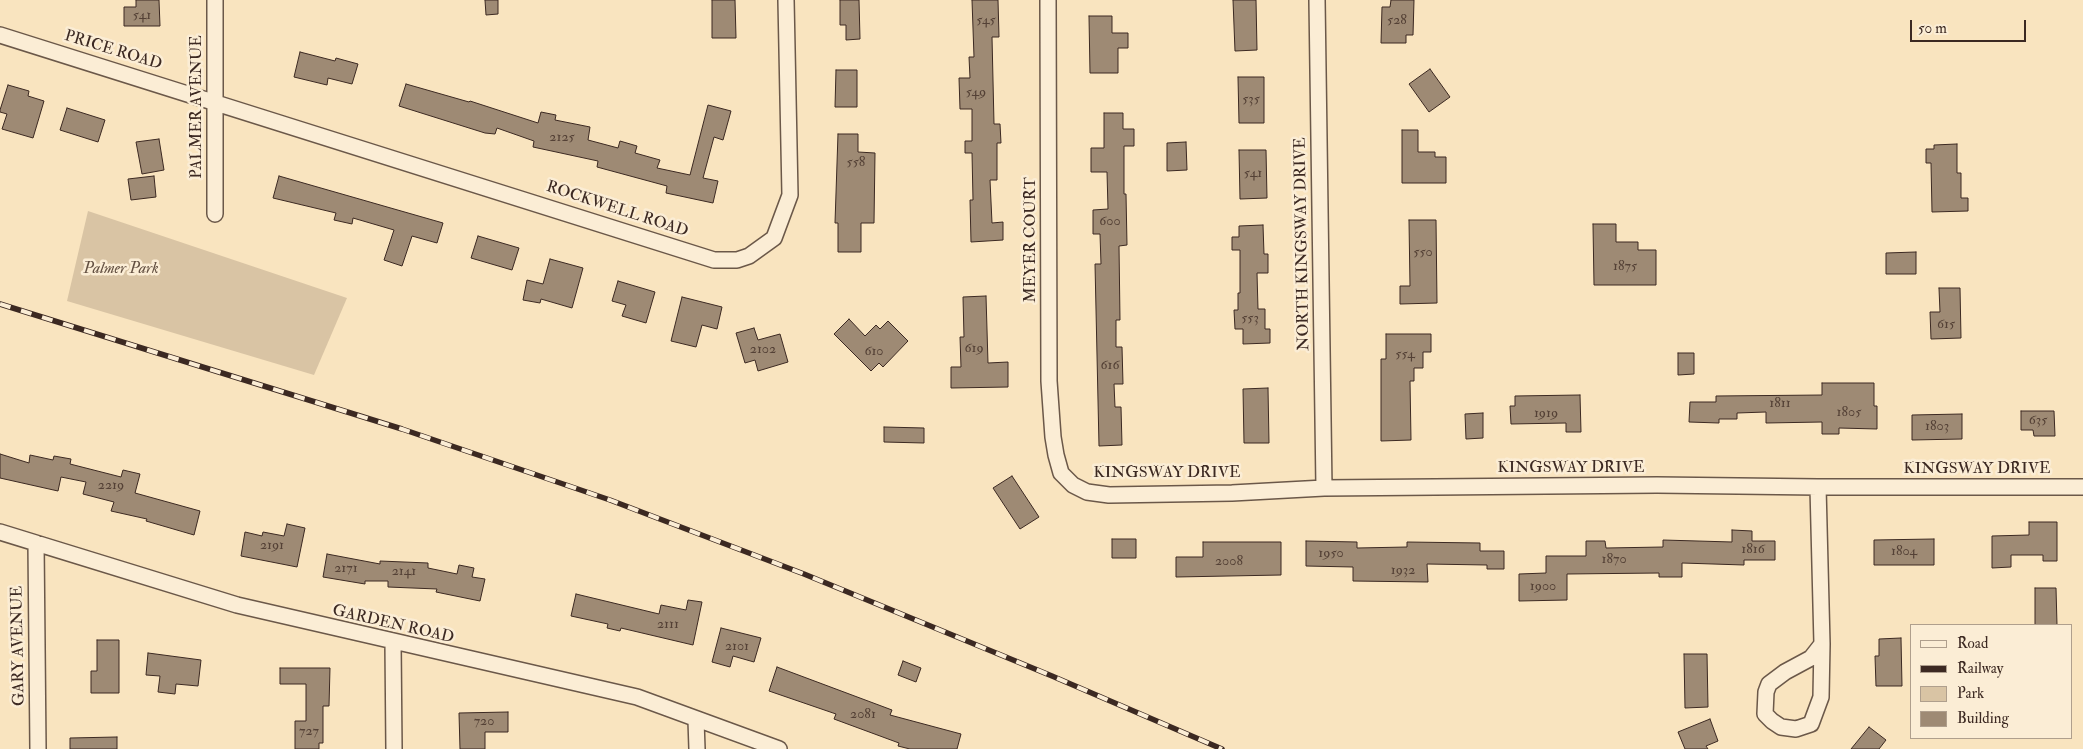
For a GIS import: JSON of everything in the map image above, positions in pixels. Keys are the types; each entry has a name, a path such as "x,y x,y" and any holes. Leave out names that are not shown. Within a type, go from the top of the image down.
{"street":[{"name":"PALMER AVENUE","path":"215,0 215,214"},
{"name":"ROCKWELL ROAD","path":"216,102 714,260 737,260 749,256 774,238 790,195 786,0"},
{"name":"MEYER COURT","path":"1048,0 1049,381 1052,437 1061,473 1065,478"},
{"name":"NORTH KINGSWAY DRIVE","path":"1318,0 1324,488"},
{"name":"PRICE ROAD","path":"0,35 216,102"},
{"name":"KINGSWAY DRIVE","path":"1065,478 1073,485 1087,492 1109,495 1232,493 1324,488 1657,485 1818,488 2083,487"},
{"path":"1818,488 1822,644 1821,697 1811,724 1796,729 1781,727 1772,722 1765,714 1766,692 1769,684 1784,672 1811,658 1822,644"},
{"name":"GARDEN ROAD","path":"0,532 237,606 637,697 779,749"},
{"name":"GARY AVENUE","path":"36,543 38,749"},
{"path":"393,643 394,749"},
{"path":"696,720 696,749"}],"green space":[{"name":"Palmer Park","path":"88,211 347,298 314,375 67,301"}],"building":[{"path":"136,0 159,0 160,26 124,26 124,7 136,7"},
{"path":"485,0 498,0 498,14 486,15"},
{"path":"712,0 735,0 736,38 712,38"},
{"path":"840,0 859,0 860,39 846,40 846,25 840,25"},
{"path":"972,0 998,0 999,37 992,37 994,124 1000,124 1001,143 997,143 997,180 990,180 992,223 1003,222 1003,240 971,242 970,200 973,200 972,153 965,153 965,141 972,141 972,109 960,109 959,78 970,78 969,57 974,57"},
{"path":"1233,0 1256,0 1257,50 1235,51"},
{"path":"1391,0 1414,0 1413,35 1406,35 1406,43 1381,43 1382,7 1390,7"},
{"path":"1089,16 1112,16 1112,33 1128,33 1128,48 1118,48 1118,73 1090,73"},
{"path":"300,52 335,61 336,58 358,64 352,84 328,78 327,85 294,77"},
{"path":"1430,69 1450,97 1429,112 1409,84"},
{"path":"836,70 857,70 857,107 835,107"},
{"path":"1238,77 1264,77 1264,123 1239,123"},
{"path":"406,84 470,101 538,123 541,112 556,115 555,120 590,127 588,140 618,148 620,141 637,146 635,153 660,160 657,168 690,175 708,105 731,111 723,140 714,137 703,178 718,181 713,203 666,193 667,186 597,167 598,161 533,147 534,141 497,128 495,134 485,133 399,106"},
{"path":"8,85 29,91 28,96 44,101 33,138 2,129 7,114 0,112 0,110"},
{"path":"67,108 105,120 98,142 60,130"},
{"path":"1104,113 1123,113 1123,129 1134,129 1134,146 1124,146 1127,245 1119,246 1120,320 1116,320 1116,347 1122,347 1123,384 1114,384 1115,407 1121,407 1122,445 1099,446 1095,264 1101,264 1100,234 1093,234 1093,210 1108,209 1107,172 1091,172 1091,148 1104,148"},
{"path":"1402,130 1418,130 1418,152 1435,152 1435,157 1446,157 1446,183 1402,183"},
{"path":"838,134 858,134 858,152 875,153 874,223 861,223 861,252 838,252 838,223 835,223"},
{"path":"159,139 164,170 142,174 136,142"},
{"path":"1186,142 1187,170 1167,171 1167,143"},
{"path":"1957,144 1957,173 1961,173 1961,198 1968,198 1968,211 1932,212 1931,163 1926,163 1926,149 1934,149 1934,145"},
{"path":"1239,150 1266,150 1267,198 1240,199"},
{"path":"154,176 156,197 131,200 128,179"},
{"path":"279,176 443,223 437,243 412,236 402,266 384,260 394,230 353,218 352,224 334,220 336,213 273,198"},
{"path":"1409,220 1436,220 1437,303 1400,304 1400,286 1410,286"},
{"path":"1593,224 1616,224 1616,242 1638,242 1638,250 1656,250 1656,285 1594,285"},
{"path":"1263,225 1264,254 1268,254 1268,273 1257,273 1258,309 1265,309 1265,329 1270,329 1270,343 1243,344 1243,329 1235,329 1234,310 1238,310 1238,293 1240,293 1240,250 1232,250 1232,237 1239,237 1239,226"},
{"path":"478,236 519,248 512,270 471,258"},
{"path":"1916,252 1916,274 1886,274 1886,253"},
{"path":"550,259 583,268 572,308 541,299 540,303 523,300 527,280 543,284"},
{"path":"618,281 655,292 646,323 622,316 626,305 612,301"},
{"path":"1939,288 1960,288 1961,338 1931,339 1930,312 1940,312"},
{"path":"986,296 988,363 1008,362 1008,387 951,388 951,367 961,367 960,337 964,337 963,297"},
{"path":"682,297 722,307 717,329 702,325 696,347 671,341"},
{"path":"849,319 865,336 876,325 880,329 888,321 908,341 883,367 879,363 871,371 834,334"},
{"path":"754,328 758,340 780,334 788,362 758,371 755,360 745,363 736,333"},
{"path":"1386,334 1431,334 1431,352 1423,352 1423,368 1414,368 1414,381 1410,381 1411,440 1381,441 1381,359 1386,359"},
{"path":"1678,353 1694,353 1694,374 1678,375"},
{"path":"1822,383 1874,383 1877,429 1839,428 1839,434 1822,434 1822,422 1766,423 1766,412 1737,413 1737,419 1719,419 1719,423 1689,422 1690,402 1716,402 1716,396 1822,395"},
{"path":"1268,388 1269,443 1244,443 1243,389"},
{"path":"1580,395 1581,432 1566,432 1566,423 1511,424 1510,406 1515,406 1515,396"},
{"path":"2021,411 2054,411 2055,436 2034,436 2033,430 2021,430"},
{"path":"1483,413 1483,438 1466,439 1465,414"},
{"path":"1962,414 1962,439 1912,440 1912,415"},
{"path":"884,427 924,428 924,443 884,442"},
{"path":"0,454 29,463 30,455 53,460 54,456 71,459 70,464 121,477 123,470 140,474 135,493 200,511 194,535 146,521 147,519 111,511 114,502 83,494 86,482 61,477 58,491 0,478"},
{"path":"1012,476 1039,517 1020,529 993,488"},
{"path":"2029,522 2057,522 2057,561 2043,561 2043,555 2011,555 2011,567 1992,568 1992,536 2029,535"},
{"path":"287,524 305,528 297,567 241,556 245,532 262,536 263,532 284,536"},
{"path":"1732,530 1752,531 1752,541 1775,541 1775,560 1744,560 1744,565 1682,563 1682,577 1659,577 1659,573 1567,574 1567,600 1519,601 1519,574 1546,573 1546,556 1586,556 1586,541 1605,541 1606,548 1663,547 1663,540 1732,542"},
{"path":"1112,539 1136,539 1136,558 1112,558"},
{"path":"1934,539 1934,565 1874,565 1874,540"},
{"path":"1306,541 1357,542 1357,548 1407,547 1407,542 1480,543 1480,551 1504,551 1504,569 1487,569 1487,565 1427,564 1428,582 1353,581 1353,567 1306,566"},
{"path":"1203,542 1281,542 1281,575 1176,577 1176,557 1203,557"},
{"path":"327,554 380,564 380,561 428,563 428,568 457,574 459,565 474,568 472,577 485,579 480,601 436,592 437,589 388,587 388,581 365,581 365,584 323,577"},
{"path":"2035,588 2056,588 2057,624 2035,624"},
{"path":"576,594 659,614 661,605 686,610 688,600 702,602 693,645 621,628 620,631 607,628 608,624 571,616"},
{"path":"721,628 761,638 754,662 733,656 730,667 712,662"},
{"path":"1901,638 1902,686 1876,686 1875,656 1879,656 1879,639"},
{"path":"97,640 119,640 119,693 91,693 91,671 97,671"},
{"path":"148,653 201,660 198,686 176,684 175,694 158,692 160,676 146,675"},
{"path":"1684,654 1707,654 1708,707 1685,708"},
{"path":"903,661 921,668 916,682 898,675"},
{"path":"777,667 892,710 890,715 961,734 957,749 910,749 898,746 899,743 834,719 836,714 769,691"},
{"path":"280,668 330,668 329,706 323,706 323,743 319,743 319,749 295,749 295,721 306,721 306,684 280,684"},
{"path":"508,712 508,732 485,732 485,749 460,749 459,713"},
{"path":"1710,719 1718,741 1706,746 1708,749 1685,749 1678,732"},
{"path":"1869,727 1886,740 1879,749 1851,749"},
{"path":"117,737 117,749 70,749 70,738"}],"railway":[{"path":"0,304 402,429 610,500 804,574 1052,676 1222,749"}]}
